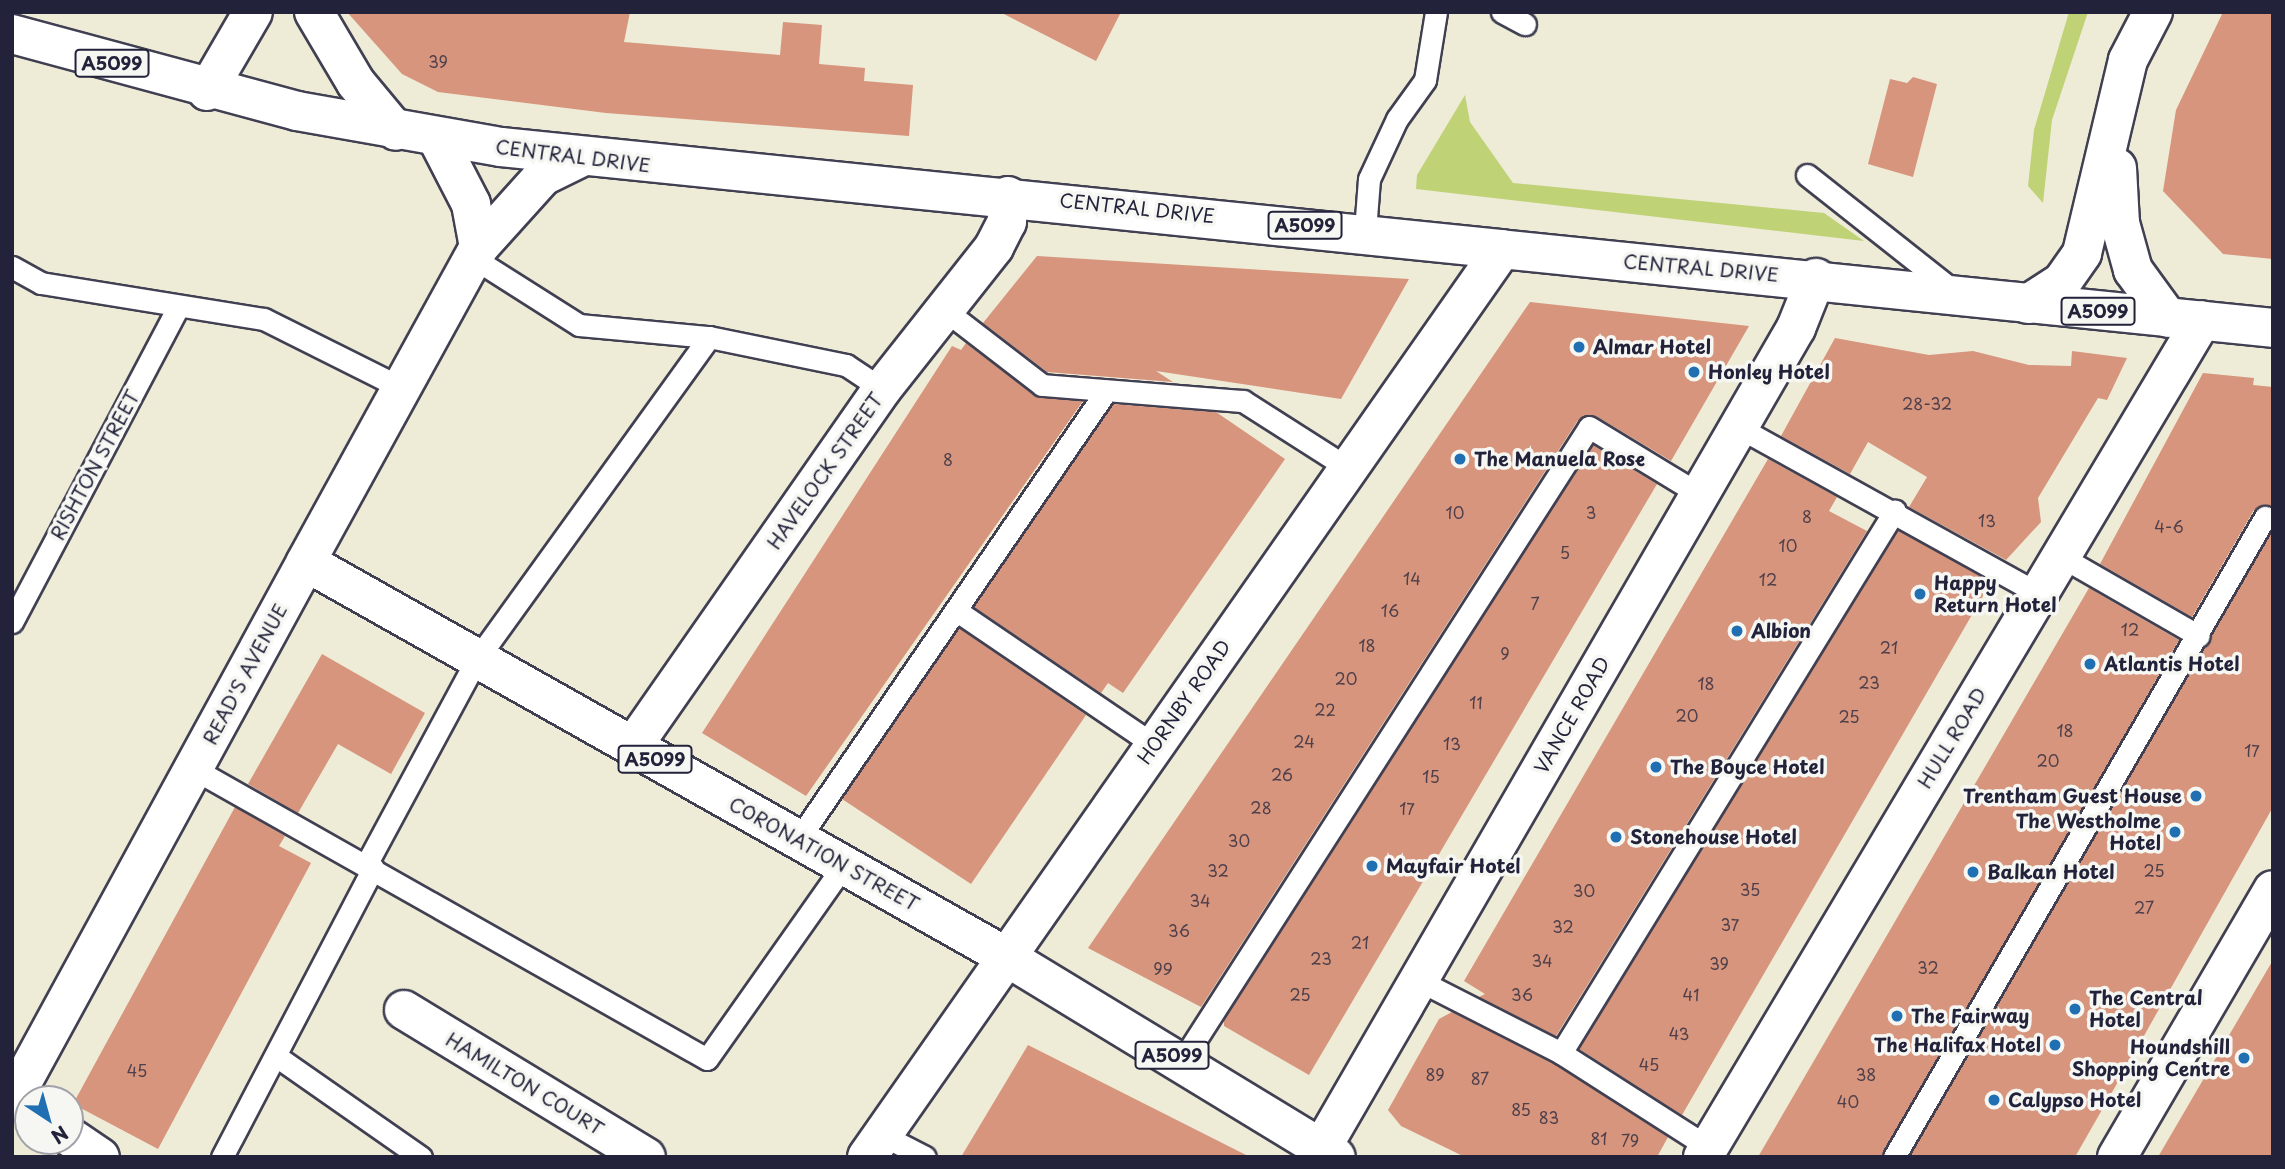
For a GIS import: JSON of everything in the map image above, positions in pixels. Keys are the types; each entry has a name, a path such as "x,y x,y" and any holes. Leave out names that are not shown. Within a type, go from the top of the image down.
{"main road":[{"path":"207,90 253,12"},
{"path":"314,12 356,83 396,131"},
{"path":"2028,304 2062,282 2082,253 2115,131 2128,60 2153,12"},
{"name":"CENTRAL DRIVE","path":"19,27 207,90 436,138 582,157 1008,195 2273,328"},
{"path":"2115,131 2124,240 2139,282 2185,319"},
{"path":"436,138 471,204 477,253"},
{"name":"READ'S AVENUE","path":"25,1085 400,387 477,253 542,176 582,157"},
{"name":"HAVELOCK STREET","path":"633,746 882,389 946,311 1002,236 1008,195"},
{"name":"HORNBY ROAD","path":"875,1146 1005,956 1502,249"},
{"name":"VANCE ROAD","path":"1329,1153 1418,980 1801,320 1816,278"},
{"name":"HULL ROAD","path":"1705,1152 2060,555 2185,319"},
{"name":"CORONATION STREET","path":"306,562 1005,956 1182,1061 1329,1153"},
{"path":"2117,1157 2273,890"},
{"name":"HAMILTON COURT","path":"404,1010 646,1157"},
{"path":"84,1146 100,1157"}],"lane":[{"path":"1364,231 1369,179 1397,119 1425,80 1436,12"},
{"path":"1502,12 1525,24"},
{"path":"1807,175 1957,293"},
{"path":"477,253 579,325 709,337 846,365 882,389"},
{"path":"12,267 41,283 264,319 400,387"},
{"name":"RISHTON STREET","path":"12,622 178,307"},
{"path":"946,311 1042,385 1243,401 1348,468"},
{"path":"222,1157 477,659 709,337"},
{"path":"797,841 1106,391"},
{"path":"1182,1061 1589,427 1699,494"},
{"path":"1738,427 1895,510 2038,593"},
{"path":"1561,1053 1895,510"},
{"path":"1894,1157 2199,636 2265,517"},
{"path":"2060,555 2199,636"},
{"path":"957,611 1154,745"},
{"path":"194,769 370,865 707,1059 843,866"},
{"path":"1418,980 1561,1053 1705,1152"},
{"path":"276,1056 421,1157"},
{"path":"875,1146 925,1157"}],"green space":[{"path":"2069,12 2088,12 2052,120 2043,203 2028,186 2034,130"},
{"path":"1465,95 1470,122 1513,183 1824,213 1864,241 1416,189 1417,175"}],"building":[{"path":"347,12 630,12 624,42 780,55 783,22 822,25 819,64 865,68 864,81 913,85 909,136 606,113 438,92 402,74"},
{"path":"1000,12 1121,12 1096,61"},
{"path":"2223,12 2273,12 2273,259 2223,254 2163,191 2176,110"},
{"path":"1913,77 1937,84 1913,177 1868,164 1890,79 1907,83"},
{"path":"1037,256 1409,279 1341,399 1156,371 1173,382 1047,372 983,323"},
{"path":"1530,302 1749,326 1671,461 1596,416 1578,420 1201,1007 1088,948"},
{"path":"1835,338 1929,355 1973,351 2029,365 2071,366 2072,351 2127,358 2107,400 2098,398 2038,498 2041,522 2006,560 1909,507 1927,477 1868,442 1850,474 1781,436"},
{"path":"966,343 1035,396 1083,401 806,796 702,733 952,346 961,350"},
{"path":"2203,373 2254,378 2253,385 2273,387 2273,507 2254,510 2192,617 2100,564"},
{"path":"1113,404 1216,412 1285,459 1123,693 1108,683 1101,693 974,607"},
{"path":"1593,445 1657,484 1309,1075 1224,1026 1224,1019"},
{"path":"1768,459 1837,497 1829,511 1867,531 1556,1036 1479,997 1485,994 1464,981"},
{"path":"1898,530 1991,582 1682,1115 1579,1049"},
{"path":"2273,530 2273,807 2075,1157 1909,1157"},
{"path":"2089,588 2179,640 1881,1157 1758,1157"},
{"path":"959,628 1086,715 971,884 842,799"},
{"path":"322,654 425,713 391,774 338,744 298,813 248,784"},
{"path":"235,807 285,836 279,846 311,863 158,1149 84,1110 83,1085"},
{"name":"Houndshill Shopping Centre","path":"2273,960 2273,1157 2158,1157"},
{"path":"1452,1012 1554,1064 1668,1137 1657,1157 1465,1157 1401,1126 1388,1110 1439,1019"},
{"path":"1028,1045 1250,1157 961,1157"}],"place":[{"name":"Almar Hotel","path":"1579,347"},
{"name":"Honley Hotel","path":"1694,372"},
{"name":"The Manuela Rose","path":"1460,459"},
{"name":"Happy Return Hotel","path":"1920,594"},
{"name":"Albion","path":"1737,631"},
{"name":"Atlantis Hotel","path":"2090,664"},
{"name":"The Boyce Hotel","path":"1656,767"},
{"name":"Trentham Guest House","path":"2196,796"},
{"name":"The Westholme Hotel","path":"2175,832"},
{"name":"Stonehouse Hotel","path":"1616,837"},
{"name":"Mayfair Hotel","path":"1372,866"},
{"name":"Balkan Hotel","path":"1973,872"},
{"name":"The Central Hotel","path":"2075,1009"},
{"name":"The Fairway","path":"1897,1016"},
{"name":"The Halifax Hotel","path":"2055,1045"},
{"name":"Houndshill Shopping Centre","path":"2244,1058"},
{"name":"Calypso Hotel","path":"1994,1100"}]}
